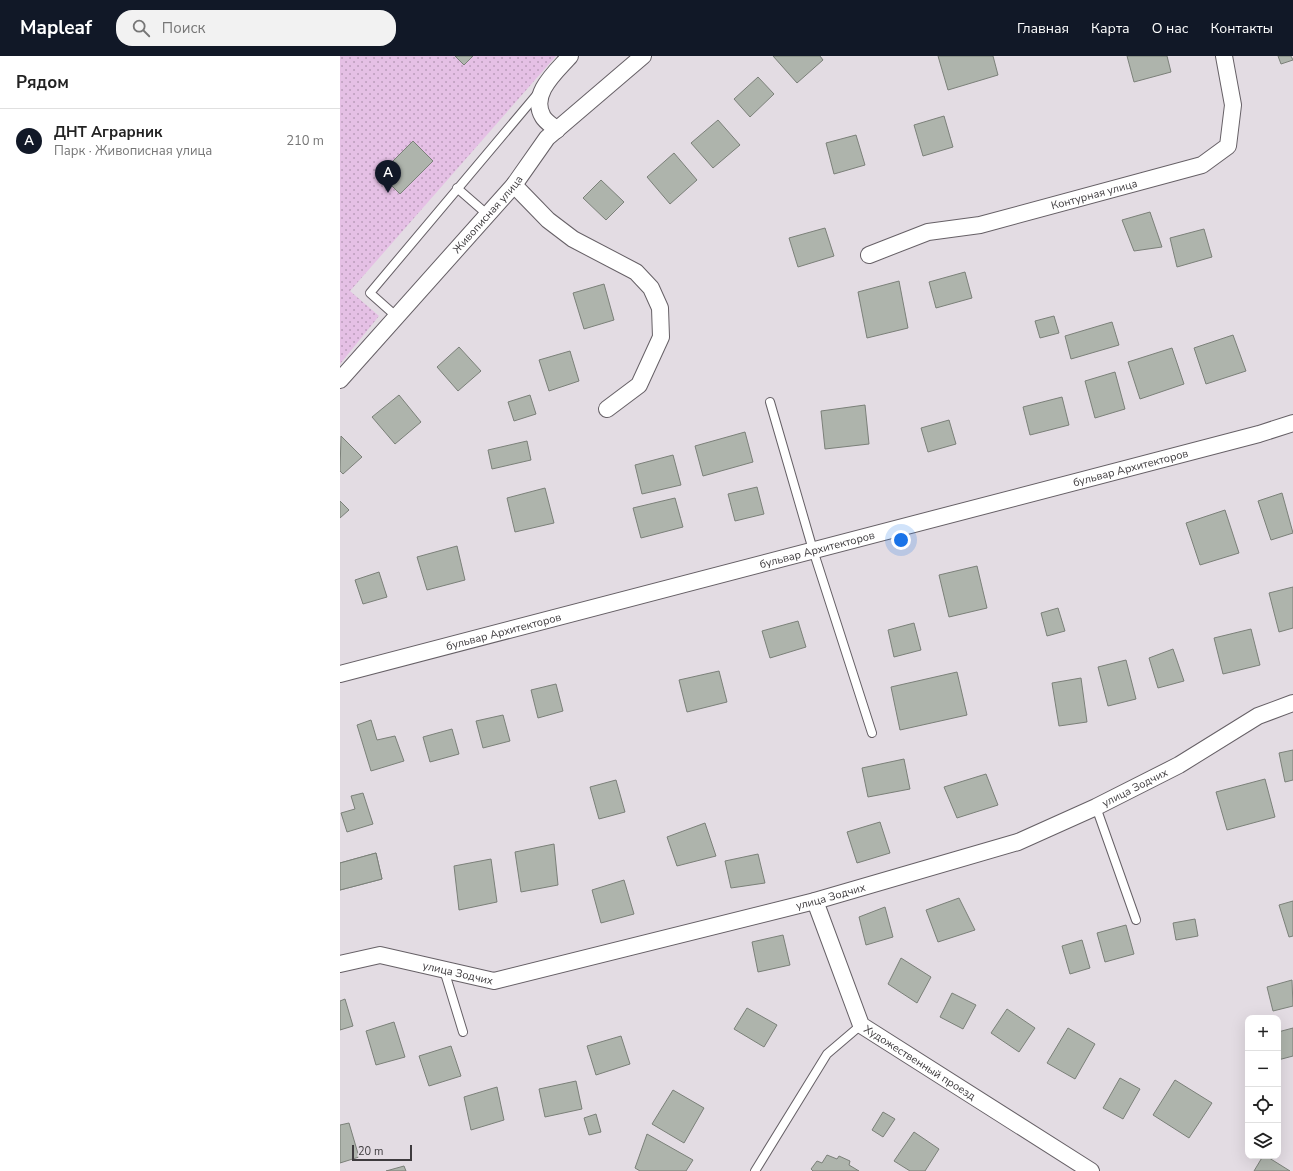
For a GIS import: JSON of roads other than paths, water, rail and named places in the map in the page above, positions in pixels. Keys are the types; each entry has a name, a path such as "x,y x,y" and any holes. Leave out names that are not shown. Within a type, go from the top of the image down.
{"street":[{"path":"557,130 543,116 540,104 542,88 570,56"},
{"name":"Живописная улица","path":"340,380 514,185 547,138 643,56"},
{"name":"Контурная улица","path":"869,255 928,232 980,225 1202,165 1228,146 1233,105 1224,56"},
{"path":"514,185 548,220 573,240 636,272 651,288 660,308 661,337 639,385 607,409"},
{"name":"бульвар Архитекторов","path":"340,674 1259,434 1293,423"},
{"name":"улица Зодчих","path":"340,964 380,956 494,981 814,901 1018,842 1096,807 1179,765 1258,716 1293,703"},
{"name":"Художественный проезд","path":"814,901 861,1025 1091,1171"}],"lane":[{"path":"397,317 370,293 542,88"},
{"path":"457,188 488,215"},
{"path":"770,402 813,550 872,733"},
{"path":"1096,807 1136,920"},
{"path":"444,970 463,1032"},
{"path":"755,1171 827,1054 861,1025"}],"place":[{"name":"ДНТ Аграрник","path":"388,193"}]}
